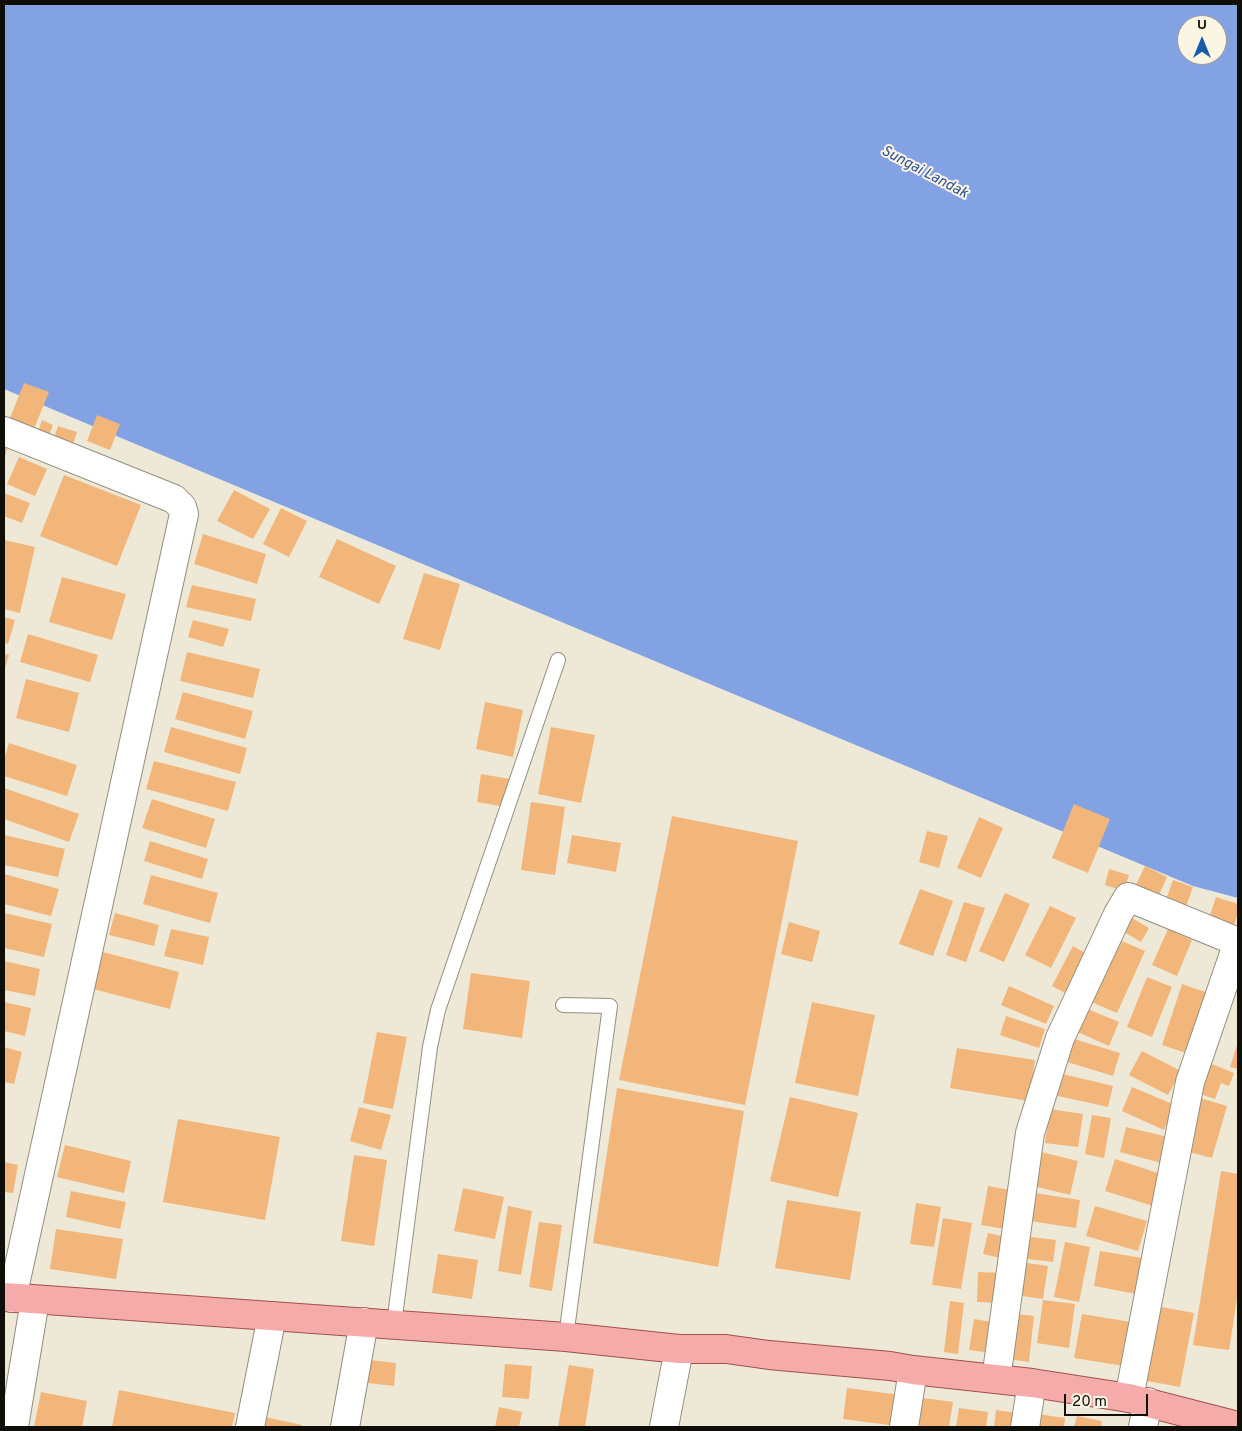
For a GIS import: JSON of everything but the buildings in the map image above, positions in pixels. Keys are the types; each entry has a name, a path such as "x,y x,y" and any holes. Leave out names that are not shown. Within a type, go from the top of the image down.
{"main road":[{"path":"17,1298 566,1337 679,1349 726,1349 1032,1383 1140,1409 1238,1423"}],"street":[{"path":"4,431 174,500 182,507 184,514 17,1298 14,1427"},
{"path":"996,1378 1030,1133 1060,1038 1118,914 1128,897 1238,942 1190,1082 1140,1409"},
{"path":"250,1427 272,1316"},
{"path":"346,1427 364,1322"},
{"path":"664,1427 679,1349"},
{"path":"904,1427 913,1370"},
{"path":"1025,1427 1032,1383"}],"lane":[{"path":"394,1324 429,1057 438,1010 558,660"},
{"path":"563,1005 610,1006 566,1337"}],"water":[{"name":"Sungai Landak","path":"4,4 1238,4 1238,898 1193,886 4,389"}]}
